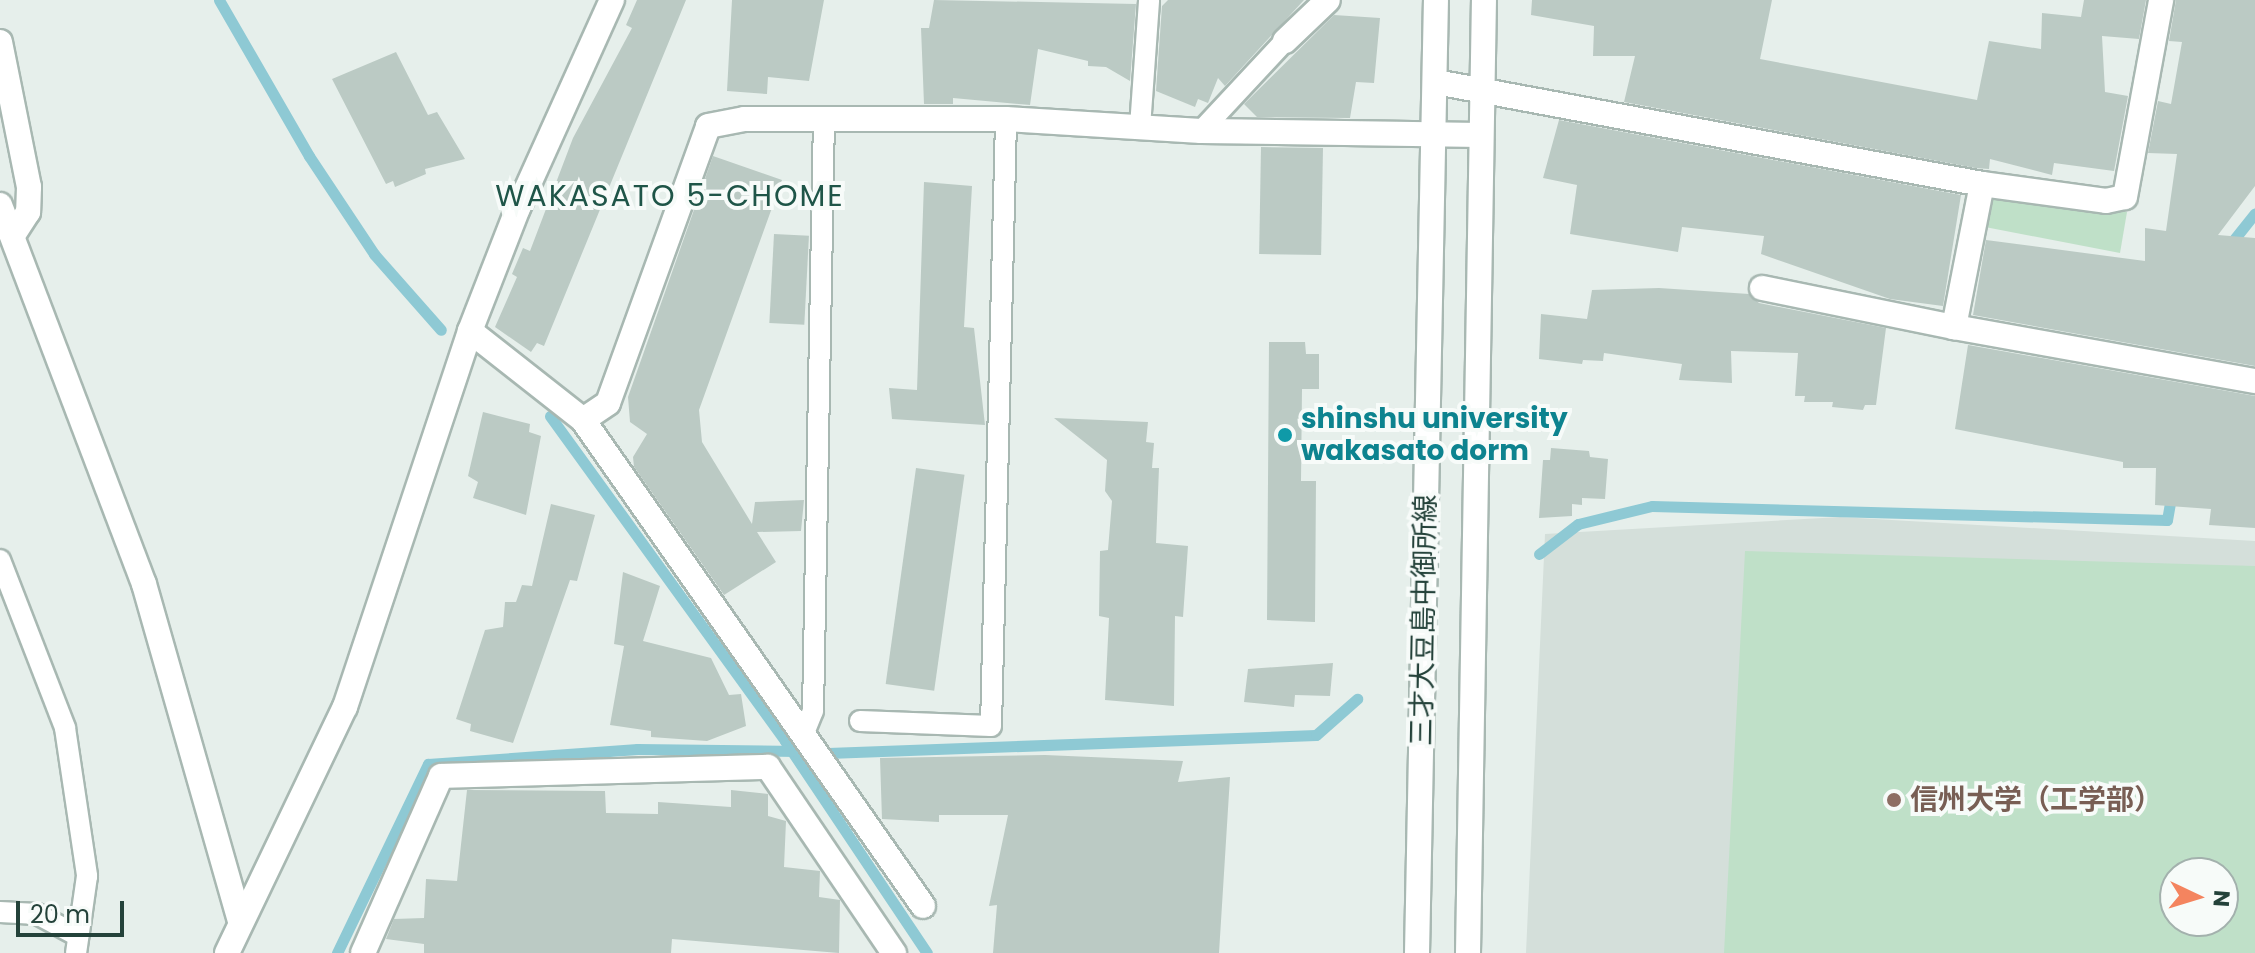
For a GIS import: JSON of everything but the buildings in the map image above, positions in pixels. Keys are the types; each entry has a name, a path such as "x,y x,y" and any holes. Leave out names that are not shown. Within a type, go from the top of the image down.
{"street":[{"path":"227,953 345,707 470,331 518,208 612,0"},
{"path":"1285,41 1328,0"},
{"name":"三才大豆島中御所線","path":"1417,953 1436,134 1436,0"},
{"name":"三才大豆島中御所線","path":"1468,953 1484,0"},
{"path":"1436,82 1982,184 2106,201 2125,197 2161,0"},
{"path":"0,42 29,187 28,212 13,235"},
{"path":"583,420 608,403 669,221 708,126 744,119 1006,119 1201,131 1481,135"},
{"path":"1954,327 1982,184"},
{"path":"0,205 144,584 240,921"},
{"path":"1762,288 1954,327 2255,381"},
{"path":"470,331 583,420 923,906"},
{"path":"363,953 441,776 768,767 894,953"}],"lane":[{"path":"1140,127 1149,0"},
{"path":"1201,131 1285,41"},
{"path":"804,733 813,711 824,119"},
{"path":"860,721 991,726 1006,119"},
{"path":"0,560 65,728 87,876 77,945 37,914 0,912"}],"shaded area":[{"name":"信州大学（工学部）","path":"1840,517 2255,541 2255,953 1526,953 1545,534"}],"green space":[{"path":"2003,195 2127,212 2120,253 1985,227 1989,198"},
{"name":"信州大学（工学部）","path":"1745,551 2255,566 2255,953 1724,953"}],"waterway":[{"path":"219,0 309,156 374,254 441,330"},
{"path":"2228,247 2255,213"},
{"path":"550,416 785,741 927,953"},
{"path":"1539,554 1578,524 1652,506 2167,520 2172,491"},
{"path":"828,753 1316,735 1357,699"},
{"path":"337,953 428,764 637,749 797,751"}],"place":[{"name":"shinshu university wakasato dorm","path":"1285,435"},
{"name":"信州大学（工学部）","path":"1894,800"}],"district":[{"name":"WAKASATO 5-CHOME","path":"670,196"}]}
